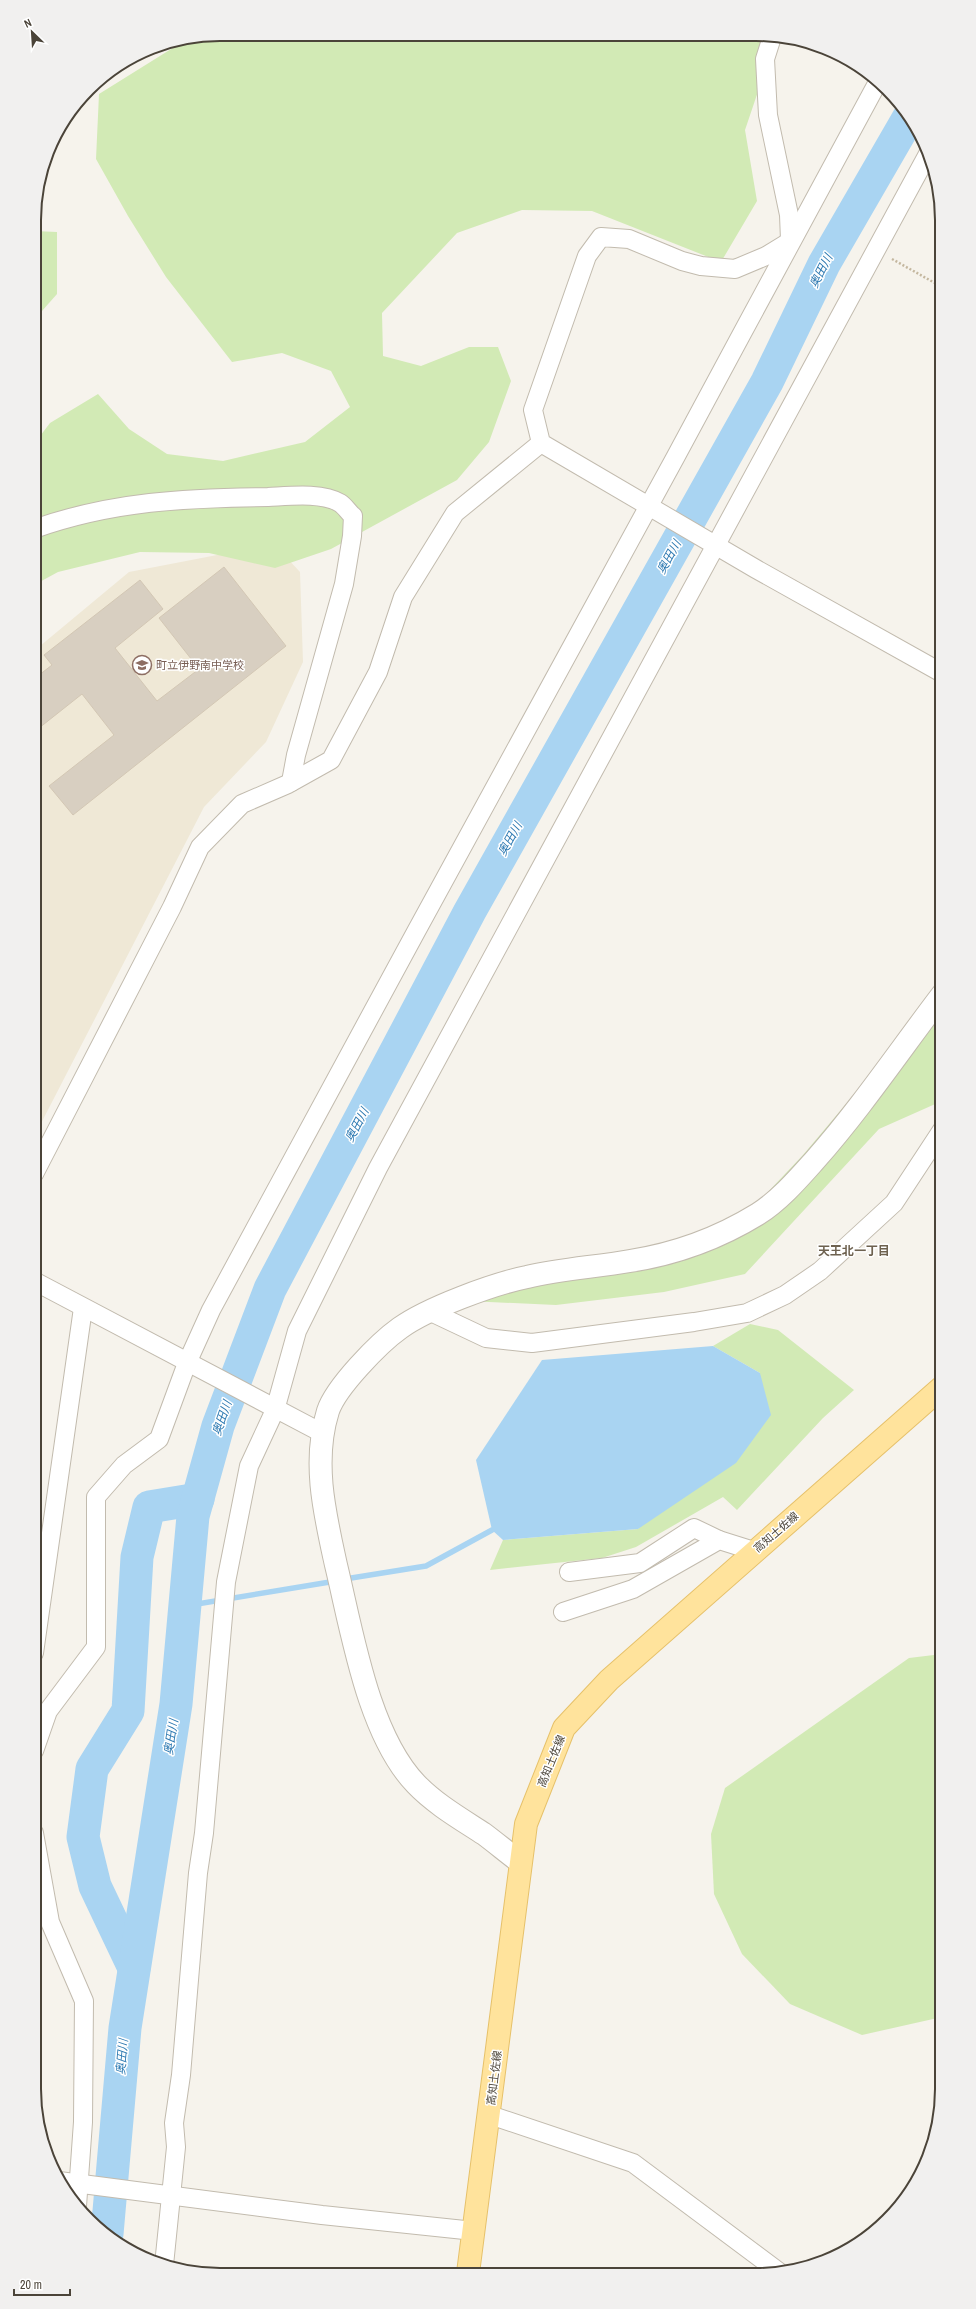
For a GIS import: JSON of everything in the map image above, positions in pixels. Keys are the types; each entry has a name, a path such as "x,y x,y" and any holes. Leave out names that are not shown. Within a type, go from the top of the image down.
{"main road":[{"name":"高知土佐線","path":"469,2268 490,2115 520,1862 530,1814 564,1728 609,1680 935,1393"}],"street":[{"path":"770,41 764,59 768,115 789,215 790,241"},
{"path":"41,1731 48,1711 96,1647 96,1497 124,1465 159,1438 187,1363 211,1310 414,932 649,505 790,241 875,86"},
{"path":"165,2260 176,2147 174,2122 181,2075 198,1873 204,1833 226,1582 249,1466 275,1410 296,1331 378,1168 925,160"},
{"path":"790,241 766,256 735,269 682,261 629,239 601,237 587,256 533,410 541,443 716,545 935,669"},
{"path":"41,1160 172,907 200,847 242,804 291,782 332,760 378,672 403,597 455,513 541,443"},
{"path":"41,527 60,520 114,507 190,498 314,496 341,503 353,516 352,536 344,584 296,754 291,782"},
{"path":"520,1862 417,1786 402,1768 387,1743 362,1674 323,1508 320,1457 328,1412 336,1392 359,1367 400,1328 431,1312 471,1295 526,1277 634,1261 690,1247 736,1227 763,1211 796,1182 845,1127 935,1005"},
{"path":"431,1312 486,1338 532,1343 694,1322 747,1313 785,1295 820,1271 894,1203 935,1141"},
{"path":"41,1285 275,1410 324,1434"},
{"path":"41,1604 83,1308"},
{"path":"570,1572 640,1563 694,1528 719,1540 754,1551"},
{"path":"563,1612 633,1589 719,1540"},
{"path":"41,1872 50,1922 84,2002 83,2122 78,2198"},
{"path":"490,2115 633,2162 773,2267"},
{"path":"67,2182 322,2215 474,2231"}],"path":[{"path":"876,250 935,283"}],"shaded area":[{"path":"274,544 300,572 303,662 266,742 204,807 41,1123 41,645 129,572"}],"green space":[{"path":"208,41 768,41 779,43 768,62 745,130 757,201 721,262 592,211 522,210 457,233 382,313 383,356 421,366 469,347 498,347 511,381 489,442 457,480 331,549 275,568 209,553 140,552 58,572 41,581 41,435 50,423 98,394 129,429 167,454 223,461 305,442 350,407 331,371 282,353 232,362 166,277 128,216 96,159 99,94 175,47"},
{"path":"41,231 57,232 57,294 41,312"},
{"path":"935,998 935,1104 879,1129 745,1274 664,1292 556,1305 447,1300 726,1236 803,1155"},
{"path":"750,1324 778,1330 854,1390 823,1418 737,1510 723,1497 636,1547 602,1558 490,1570 503,1540 638,1529 760,1373 713,1346"},
{"path":"935,1655 935,2019 862,2035 790,2004 742,1954 714,1894 711,1834 725,1788 909,1658"}],"water":[{"path":"713,1346 760,1373 771,1415 736,1463 638,1529 503,1540 492,1530 476,1460 542,1360"}],"building":[{"path":"224,567 286,646 73,815 49,786 114,735 82,694 41,726 41,674 52,665 44,655 140,580 163,609 115,648 157,701 199,669 159,618"}],"waterway":[{"name":"奥田川","path":"108,2228 125,2028 176,1704 193,1516 218,1426 270,1289 470,911 767,382 824,264 906,122"},
{"path":"134,1968 95,1886 83,1837 92,1769 128,1711 137,1557 149,1507 198,1499"},
{"path":"345,1579 426,1566 492,1530"},
{"path":"185,1606 336,1581"}],"place":[{"name":"町立伊野南中学校","path":"142,665"}],"district":[{"name":"天王北一丁目","path":"854,1251"}]}
